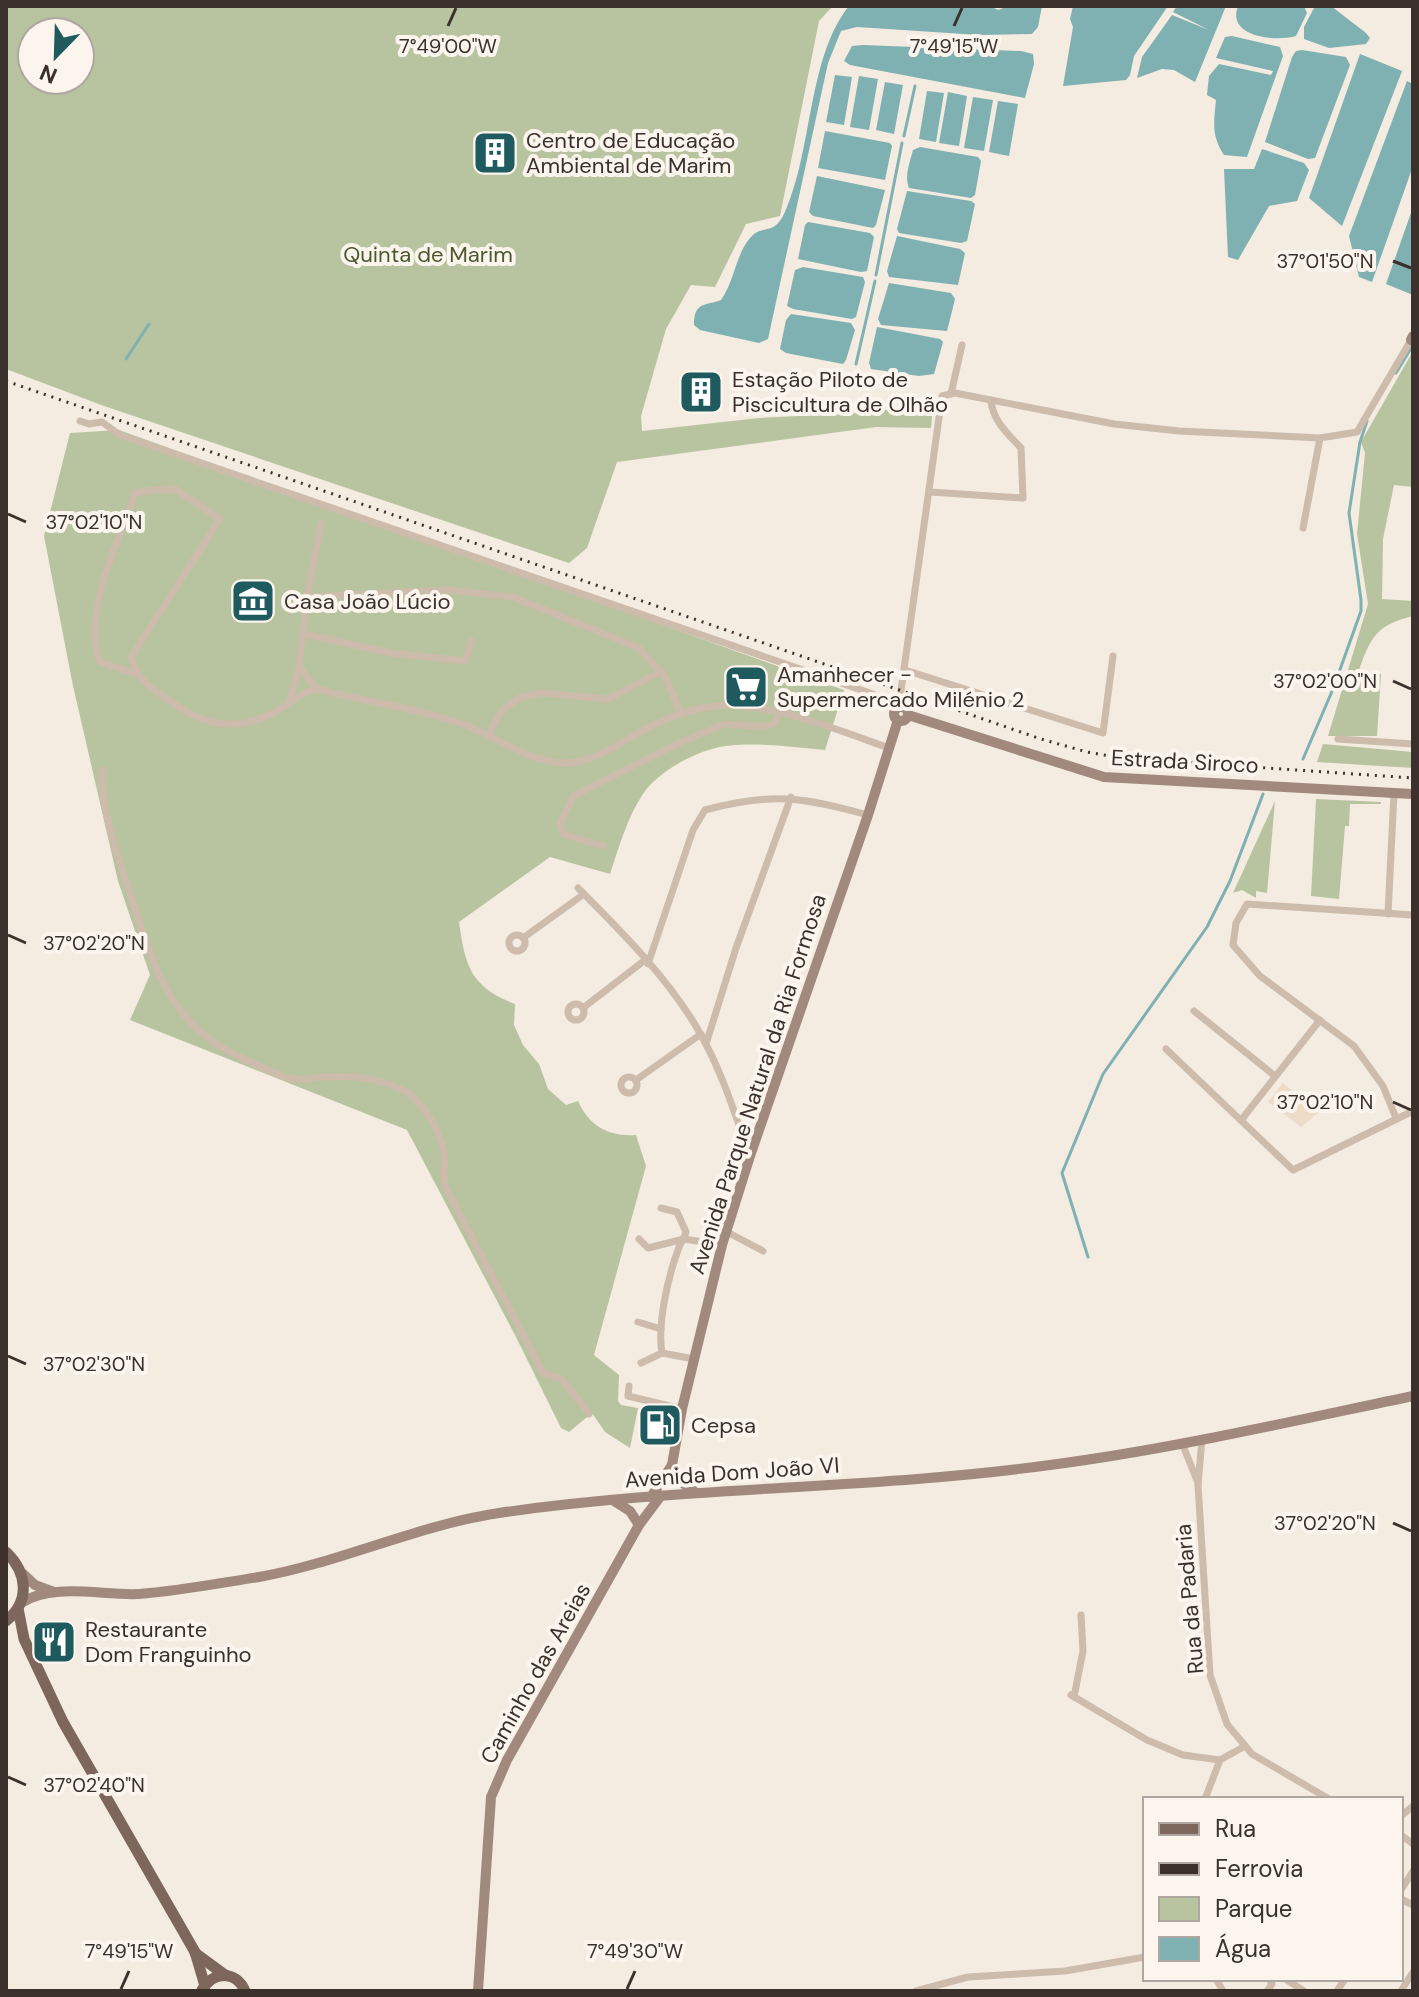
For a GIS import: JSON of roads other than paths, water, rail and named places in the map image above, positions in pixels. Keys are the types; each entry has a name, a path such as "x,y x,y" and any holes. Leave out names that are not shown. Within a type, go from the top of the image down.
{"main road":[{"path":"6,1552 22,1573 24,1583 19,1606 24,1639 63,1722 195,1952 203,1988"},
{"path":"6,1621 19,1606"},
{"path":"6,1627 24,1639"},
{"path":"195,1952 225,1975 239,1981 245,1991"},
{"path":"203,1988 211,1979 225,1975"}],"street":[{"path":"80,421 89,424 102,422 114,433 901,711 942,396 951,394 991,400 1114,424 1179,431 1320,438 1357,432 1412,338"},
{"path":"951,394 962,345"},
{"path":"930,492 1023,498 1021,448 992,411 991,400"},
{"path":"1303,528 1320,438"},
{"path":"137,674 100,662 94,647 94,609 135,493 175,489 220,519 131,657 141,681 189,715 229,727 270,715 302,692 317,689 463,724 510,748 545,760 566,763 585,760 681,714 709,706 746,707 780,713 889,748"},
{"path":"290,700 299,667 307,597 321,524"},
{"path":"307,597 448,590 513,597 639,648 666,678 681,714"},
{"path":"304,634 391,653 466,661 471,641"},
{"path":"905,670 1103,733 1113,656"},
{"path":"299,667 317,689"},
{"path":"488,735 502,710 521,697 542,693 608,699 660,672"},
{"name":"Avenida Parque Natural da Ria Formosa","path":"671,1478 682,1409 722,1245 901,711"},
{"name":"Estrada Siroco","path":"901,711 1104,777 1413,794"},
{"path":"603,846 563,834 560,823 573,796 681,742 725,724 764,727 774,724 780,713"},
{"path":"1338,739 1413,744"},
{"path":"102,770 108,825 144,941 178,1009 197,1030 235,1056 293,1079 343,1076 375,1079 408,1093 427,1114 440,1136 446,1188 543,1373 562,1379 589,1414"},
{"path":"1388,914 1394,793"},
{"path":"706,1044 736,948 791,797"},
{"path":"583,1008 646,962 693,830 705,810 744,799 791,797 868,815"},
{"path":"523,938 581,891 646,962 701,1034 724,1082 750,1156"},
{"path":"1396,1118 1383,1086 1354,1046 1260,976 1233,945 1236,923 1247,904 1413,915"},
{"path":"1194,1011 1275,1076"},
{"path":"691,1019 700,1022 715,1014"},
{"path":"1242,1119 1320,1020"},
{"path":"636,1080 701,1034"},
{"path":"1166,1049 1293,1170 1413,1111"},
{"path":"661,1208 677,1212 686,1232 678,1246 659,1337 662,1353"},
{"path":"727,1232 763,1251"},
{"path":"639,1239 648,1248 684,1239 722,1245"},
{"path":"638,1322 661,1329"},
{"path":"641,1363 662,1353 694,1359"},
{"path":"629,1386 628,1396 682,1409"},
{"name":"Avenida Dom João VI","path":"19,1606 36,1597 56,1593 139,1594 263,1576 495,1513 673,1495 863,1483 1050,1465 1182,1443 1413,1396"},
{"path":"1198,1485 1202,1439"},
{"path":"1182,1443 1198,1485"},
{"path":"671,1478 701,1494"},
{"path":"671,1478 673,1495"},
{"name":"Caminho das Areias","path":"478,1991 491,1797 507,1760 650,1498 671,1478"},
{"name":"Rua da Padaria","path":"1198,1485 1210,1675 1227,1724 1252,1754 1326,1797"},
{"path":"614,1501 640,1519 650,1498"},
{"name":"Avenida Dom João VI","path":"22,1573 35,1585 56,1593"},
{"path":"1081,1615 1083,1651 1072,1696 1147,1740 1183,1755 1220,1760 1245,1746"},
{"path":"1206,1797 1220,1760"},
{"path":"916,1991 929,1985 968,1977 1065,1971 1143,1957"},
{"path":"1401,1991 1413,1972"}],"water":[{"path":"849,6 990,6 998,10 1009,6 1042,6 1038,27 1032,34 979,35 857,27 841,31 828,63 768,339 759,343 700,330 694,325 696,312 706,304 721,300 748,241 756,233 775,226 785,212 797,176 826,48"},
{"path":"1073,6 1168,6 1134,56 1126,80 1063,86 1073,27 1070,19"},
{"path":"1177,6 1226,6 1195,82 1174,70 1162,69 1137,78 1142,57 1172,15 1209,30 1173,12"},
{"path":"1238,6 1304,6 1307,13 1296,36 1265,37 1246,31 1239,25 1236,16"},
{"path":"1315,6 1331,6 1370,38 1366,44 1329,48 1304,39 1304,27"},
{"path":"1225,37 1280,47 1283,56 1247,157 1224,155 1220,148 1214,128 1216,100 1207,95 1209,76 1219,64 1271,75 1273,71 1216,58"},
{"path":"852,46 1021,51 1033,54 1034,64 1025,98 850,65 844,61"},
{"path":"1296,51 1346,57 1350,65 1315,158 1308,159 1265,142 1292,57"},
{"path":"1360,54 1402,71 1342,226 1309,198"},
{"path":"835,75 852,77 844,125 826,122"},
{"path":"859,76 878,79 869,130 850,127"},
{"path":"1407,81 1413,84 1413,166 1372,282 1359,277 1349,236"},
{"path":"885,82 903,85 894,134 876,130"},
{"path":"927,91 944,93 936,142 919,139"},
{"path":"948,92 967,96 959,146 939,143"},
{"path":"973,97 993,100 984,151 964,148"},
{"path":"998,101 1018,104 1009,156 989,152"},
{"path":"825,131 890,143 885,180 818,168"},
{"path":"920,147 978,157 981,161 975,195 971,198 909,188 909,164 913,150"},
{"path":"1262,149 1304,163 1309,170 1297,201 1269,206 1238,260 1228,257 1224,169 1254,169"},
{"path":"817,176 885,190 876,225 873,228 813,216 809,212"},
{"path":"907,191 975,204 967,241 961,243 899,233 897,229"},
{"path":"1413,207 1413,295 1386,284"},
{"path":"808,222 870,233 874,237 867,271 798,259"},
{"path":"897,236 960,249 965,253 958,285 889,277 887,271"},
{"path":"803,267 863,277 865,282 856,317 852,319 787,306 795,270"},
{"path":"889,283 951,293 955,299 947,331 881,325 878,319"},
{"path":"791,314 851,323 855,330 843,364 786,353 780,349 786,320"},
{"path":"877,327 940,339 943,342 934,374 919,376 871,369 869,363"}],"waterway":[{"path":"904,136 915,86"},
{"path":"876,275 902,143"},
{"path":"856,364 875,281"},
{"path":"126,359 149,324"},
{"path":"1396,373 1413,345"},
{"path":"1303,759 1361,611 1349,513 1360,442 1367,421"},
{"path":"1088,1257 1062,1173 1103,1074 1207,927 1230,881 1263,794"}],"railway":[{"path":"6,381 1041,739 1087,752 1121,758 1413,778"}],"place":[{"name":"Centro de Educação Ambiental de Marim","path":"495,153"},
{"name":"Estação Piloto de Piscicultura de Olhão","path":"701,392"},
{"name":"Casa João Lúcio","path":"253,601"},
{"name":"Amanhecer - Supermercado Milénio 2","path":"746,687"},
{"name":"Cepsa","path":"660,1425"},
{"name":"Restaurante Dom Franguinho","path":"54,1642"}],"park label":[{"name":"Quinta de Marim","path":"428,254"}]}
